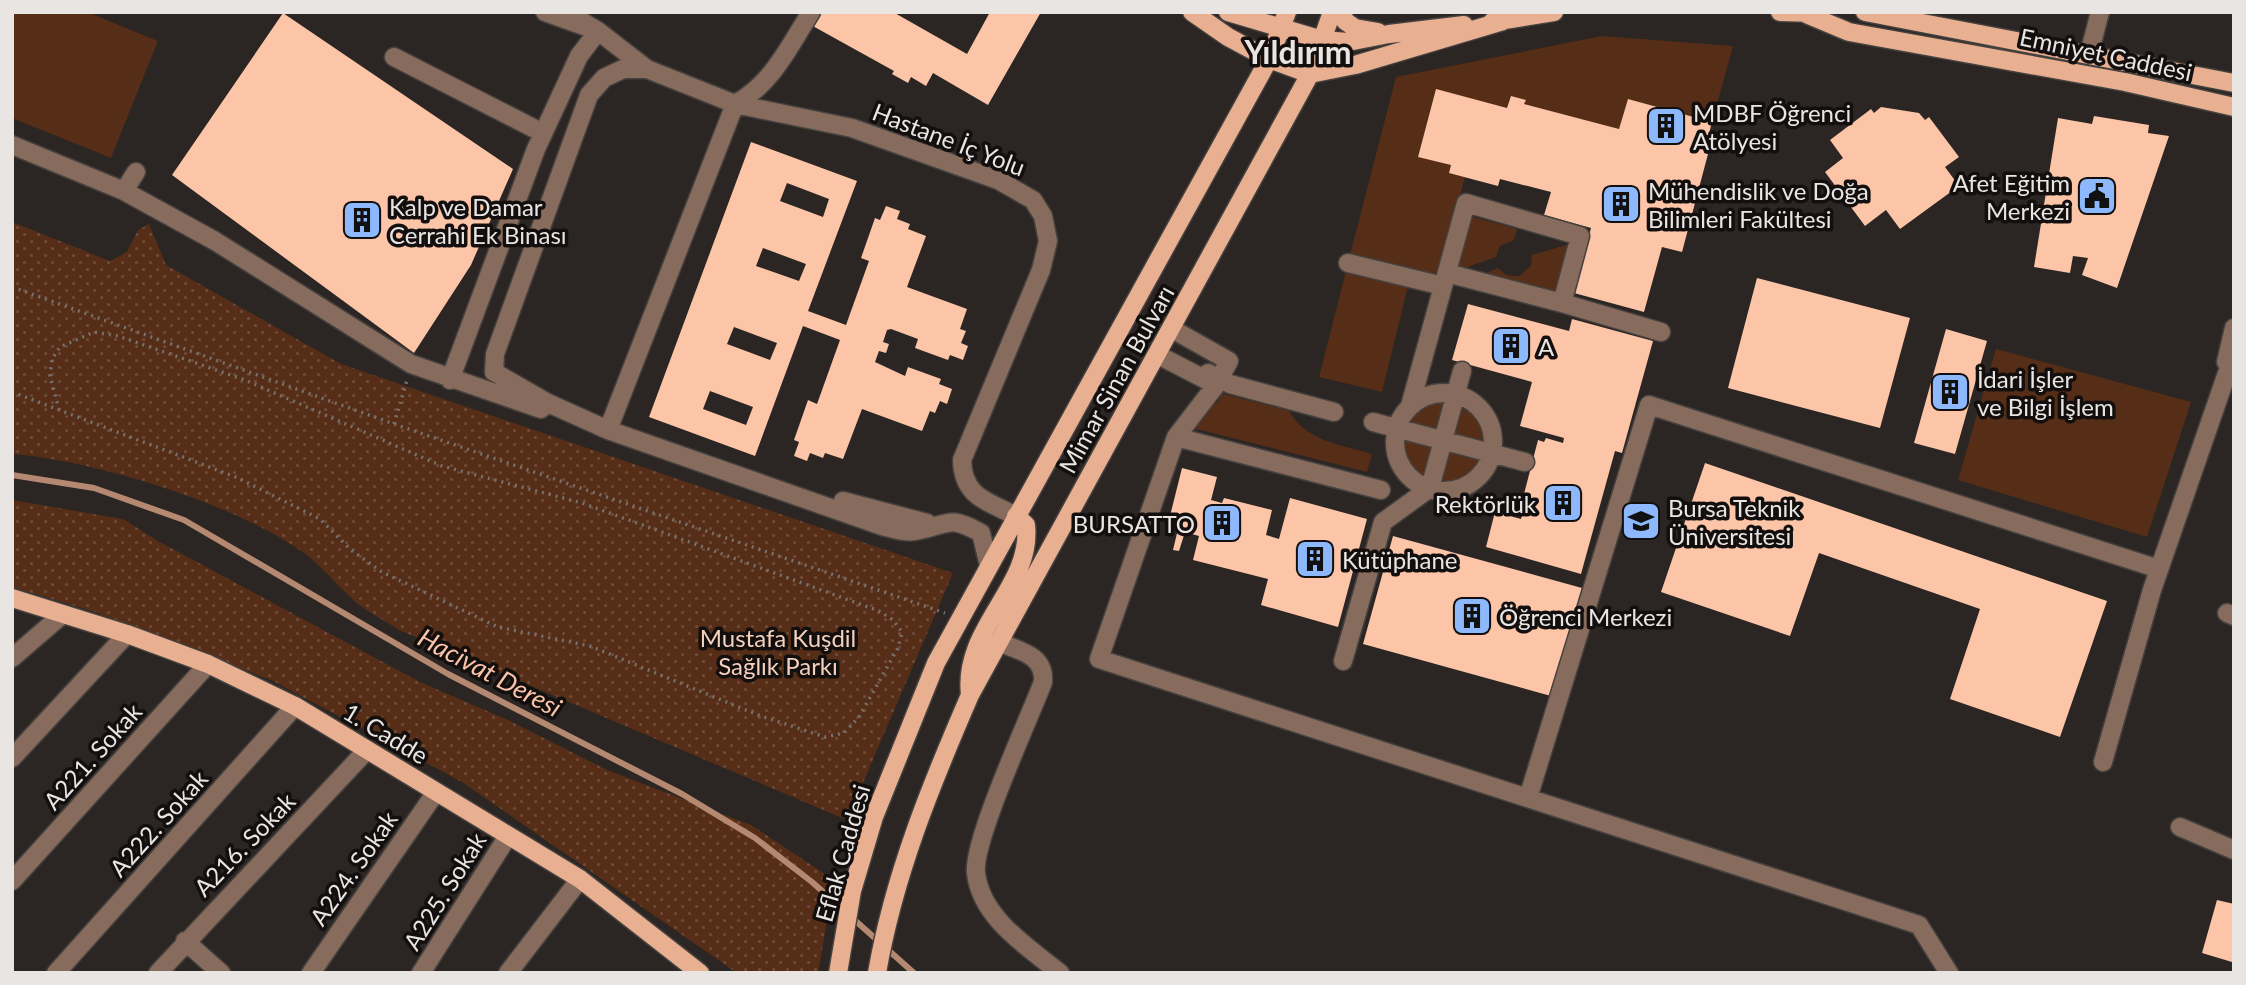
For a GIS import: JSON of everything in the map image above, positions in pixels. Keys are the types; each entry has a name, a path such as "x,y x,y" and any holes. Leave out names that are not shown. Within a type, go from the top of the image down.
{"main road":[{"path":"1192,12 1228,37 1269,59 1310,74 1367,62 1503,21"},
{"path":"1228,12 1283,21 1322,40 1348,42 1554,12"},
{"name":"Mimar Sinan Bulvarı","path":"877,973 885,928 900,874 939,767 970,695 1310,74 1332,12"},
{"path":"1342,12 1345,21 1356,28 1389,34"},
{"name":"Emniyet Caddesi","path":"1780,12 1810,13 1849,32 2125,82 2234,107"},
{"name":"Emniyet Caddesi","path":"1865,12 2234,83"},
{"name":"Mimar Sinan Bulvarı","path":"900,748 936,663 1269,59 1283,21"},
{"path":"970,695 967,674 971,656 1015,576 1028,543 1026,525 1016,516"},
{"name":"1. Cadde","path":"12,598 127,634 208,664 295,706 580,879 699,973"},
{"name":"Eflak Caddesi","path":"838,973 852,891 874,817 900,748"}],"street":[{"name":"Hastane İç Yolu","path":"545,12 598,31 647,69 735,104 852,128 998,180 1033,200 1043,216 1048,242 1041,270 962,460 962,480 972,492 1016,516"},
{"path":"450,380 543,133 579,56 598,31 566,12"},
{"path":"12,145 124,191 215,241 411,365 600,428 618,404 735,104 751,95 773,74 811,12"},
{"path":"2090,54 2100,12"},
{"path":"394,57 543,133"},
{"name":"Hastane İç Yolu","path":"647,69 624,69 604,78 589,95 495,354 494,372 600,428 883,526 926,528 950,521 965,524 981,533 989,566"},
{"path":"124,191 136,172"},
{"path":"1410,406 1424,397 1455,394 1475,404 1488,419 1493,436 1491,453 1476,479 1458,490 1436,491 1414,482 1400,466 1394,446 1396,428 1410,406 1466,203 1580,236 1562,303"},
{"path":"1348,263 1562,303 1661,331"},
{"path":"2103,762 2159,569 2221,382 2234,328"},
{"path":"1172,329 1228,360 1218,382 1176,437 1099,659 1919,925 1949,973"},
{"path":"1159,352 1218,382 1334,412"},
{"path":"2221,382 2234,353"},
{"path":"1343,661 1383,522 1430,488 1462,371"},
{"path":"618,404 620,417 627,427 792,486 905,519 926,528"},
{"path":"1528,798 1649,405 2159,569"},
{"path":"1373,422 1525,462"},
{"path":"1176,437 1381,490"},
{"path":"12,658 63,614"},
{"path":"12,758 127,634"},
{"path":"998,642 1037,659 1044,669 1043,682 979,844 976,873 986,900 1004,928 1060,973"},
{"name":"A221. Sokak","path":"12,881 208,664"},
{"name":"A222. Sokak","path":"56,973 295,706"},
{"name":"A216. Sokak","path":"158,973 185,941 367,750"},
{"name":"A224. Sokak","path":"311,973 436,792"},
{"path":"2180,828 2234,850"},
{"name":"A225. Sokak","path":"421,973 508,836"},
{"path":"508,973 580,879"},
{"path":"185,941 221,973"}],"path":[{"path":"12,287 394,424 612,497 941,613 963,614"},
{"path":"12,392 238,478 320,519 351,550 383,572 487,622 590,646 758,715 825,737 844,733 859,717 898,648 902,632 894,620 878,611 582,503 442,466 246,380 118,336 94,332 60,347 52,359 50,376 59,409"},
{"path":"394,424 411,365"}],"green space":[{"path":"12,12 87,12 158,41 111,158 12,118"},
{"path":"1602,36 1733,46 1712,122 1628,99 1619,129 1524,104 1525,100 1511,96 1507,108 1436,90 1418,156 1451,165 1449,173 1465,177 1438,278 1350,255 1396,77"},
{"path":"1470,216 1517,229 1514,240 1500,246 1496,257 1456,271"},
{"name":"Mustafa Kuşdil Sağlık Parkı","path":"12,222 110,261 127,252 138,230 149,224 166,265 341,364 953,573 847,820 399,630 358,604 308,556 246,520 207,503 125,476 84,465 12,454"},
{"path":"1573,243 1559,295 1475,278 1498,268 1506,275 1519,276 1531,266 1532,255"},
{"path":"1346,271 1408,286 1382,392 1319,377"},
{"path":"1996,349 2191,402 2147,537 1958,480"},
{"path":"1220,393 1289,411 1296,421 1315,436 1372,454 1367,472 1196,429 1206,409 1218,402"},
{"path":"1446,400 1437,432 1405,424 1422,406"},
{"path":"1460,403 1480,423 1484,445 1451,436"},
{"path":"1401,436 1435,446 1426,481 1406,463 1401,450"},
{"path":"1448,448 1482,457 1475,469 1465,478 1453,483 1439,484"},
{"path":"12,500 123,519 158,541 420,682 508,720 607,770 751,825 834,880 818,973 737,973 462,782 271,680 98,613 12,587"}],"building":[{"path":"818,12 893,12 967,54 990,12 1041,12 988,105 933,73 926,86 911,77 908,83 892,74 894,71 811,25"},
{"name":"Kalp ve Damar Cerrahi Ek Binası","path":"283,13 513,169 471,265 414,353 172,175"},
{"name":"Mühendislik ve Doğa Bilimleri Fakültesi","path":"1436,89 1507,108 1511,96 1526,100 1524,104 1619,129 1628,99 1712,122 1704,153 1708,154 1682,252 1662,247 1644,312 1574,293 1591,228 1544,215 1551,192 1500,179 1498,186 1449,173 1451,165 1418,157"},
{"path":"1881,107 1919,113 1925,120 1929,117 1959,157 1945,167 1959,186 1900,229 1886,210 1865,226 1825,172 1843,158 1830,140 1871,109 1874,113"},
{"name":"Afet Eğitim Merkezi","path":"2094,116 2149,125 2148,133 2169,136 2117,288 2082,275 2088,258 2073,256 2070,273 2034,267 2058,118 2092,124"},
{"path":"751,142 857,181 808,311 846,325 869,261 861,258 875,218 880,220 886,206 900,211 897,219 910,224 908,229 926,236 907,287 967,309 960,329 966,331 961,343 968,346 963,360 950,355 948,360 915,348 918,339 887,330 883,342 889,344 886,353 879,351 875,362 905,376 908,367 941,379 939,384 952,389 947,404 940,401 935,413 930,411 922,431 862,409 843,459 825,453 823,458 810,453 807,461 794,456 799,442 794,440 808,400 817,404 840,340 803,326 755,456 649,417","holes":["787,183 829,199 823,217 780,201","763,248 806,264 799,281 756,266","734,327 777,343 770,360 727,344","710,391 753,407 746,425 703,409"]},
{"path":"1757,278 1910,318 1880,428 1728,388"},
{"path":"1468,304 1569,331 1572,319 1653,341 1622,453 1615,451 1581,574 1486,547 1495,512 1521,519 1528,495 1524,494 1538,440 1544,442 1546,438 1563,443 1564,438 1520,426 1532,382 1452,360"},
{"name":"İdari İşler ve Bilgi İşlem","path":"1946,329 1987,341 1955,454 1914,443"},
{"path":"1705,463 2107,601 2060,737 1950,699 1980,609 1819,553 1790,636 1661,592"},
{"path":"1182,468 1217,477 1211,500 1222,503 1224,498 1272,510 1266,535 1279,539 1290,498 1367,519 1338,627 1261,605 1268,579 1193,560 1199,536 1185,532 1179,551 1173,550 1178,529 1174,528 1177,518 1170,516"},
{"name":"Öğrenci Merkezi","path":"1393,536 1582,588 1551,696 1363,644"},
{"path":"2217,900 2234,904 2232,962 2202,953"}],"waterway":[{"name":"Hacivat Deresi","path":"12,475 94,488 184,520 448,674 682,794 755,838 812,882 914,973"}],"place":[{"name":"MDBF Öğrenci Atölyesi","path":"1666,126"},
{"name":"Afet Eğitim Merkezi","path":"2097,196"},
{"name":"Mühendislik ve Doğa Bilimleri Fakültesi","path":"1621,204"},
{"name":"Kalp ve Damar Cerrahi Ek Binası","path":"362,220"},
{"name":"A","path":"1511,346"},
{"name":"İdari İşler ve Bilgi İşlem","path":"1950,392"},
{"name":"Rektörlük","path":"1563,503"},
{"name":"Bursa Teknik Üniversitesi","path":"1641,521"},
{"name":"BURSATTO","path":"1222,523"},
{"name":"Kütüphane","path":"1315,559"},
{"name":"Öğrenci Merkezi","path":"1472,616"}],"district":[{"name":"Yıldırım","path":"1298,51"}]}
